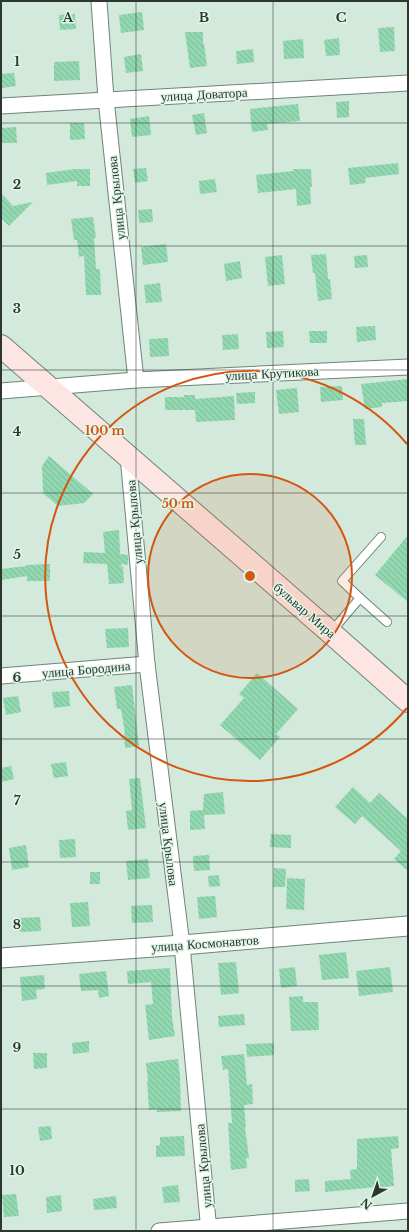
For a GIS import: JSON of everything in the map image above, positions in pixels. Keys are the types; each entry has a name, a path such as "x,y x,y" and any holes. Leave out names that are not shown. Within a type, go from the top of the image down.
{"main road":[{"name":"бульвар Мира","path":"1,346 330,632 408,702"}],"street":[{"name":"улица Крылова","path":"100,1 106,100 136,380"},
{"name":"улица Доватора","path":"1,106 408,83"},
{"name":"улица Крутикова","path":"136,380 408,367"},
{"path":"1,391 136,380"},
{"name":"улица Крылова","path":"128,456 147,664 182,945 209,1229"},
{"name":"улица Бородина","path":"1,676 147,664"},
{"name":"улица Космонавтов","path":"1,958 182,945 408,926"},
{"path":"159,1231 209,1229 408,1211"}],"lane":[{"path":"381,537 342,581 387,622"},
{"path":"330,632 360,598"}],"building":[{"path":"142,12 144,30 121,33 119,15"},
{"path":"75,14 76,29 60,30 59,15"},
{"path":"394,27 395,51 380,52 378,28"},
{"path":"185,32 203,32 203,44 204,43 207,66 190,68"},
{"path":"339,38 340,55 326,56 324,40"},
{"path":"303,39 304,58 284,59 283,41"},
{"path":"253,49 254,62 237,64 236,51"},
{"path":"141,54 143,71 126,73 124,57"},
{"path":"79,61 80,80 54,81 54,62"},
{"path":"14,73 16,86 2,88 1,74"},
{"path":"349,101 349,117 337,118 336,102"},
{"path":"298,104 300,121 267,124 268,130 252,132 250,109"},
{"path":"204,113 207,133 196,135 192,115"},
{"path":"149,116 151,135 132,137 130,119"},
{"path":"70,123 84,123 85,139 70,140"},
{"path":"16,127 17,143 1,143 1,128"},
{"path":"398,163 399,174 365,178 366,183 350,185 348,168"},
{"path":"146,168 148,181 135,183 133,169"},
{"path":"75,169 90,169 90,186 77,186 77,181 47,185 46,173"},
{"path":"293,169 311,169 311,204 297,206 296,189 258,193 256,175 293,171"},
{"path":"215,179 217,192 200,194 199,181"},
{"path":"1,193 13,206 33,202 9,226 1,218"},
{"path":"152,209 153,222 139,223 138,210"},
{"path":"93,217 96,238 94,238 96,269 100,269 101,295 86,295 84,256 79,257 77,240 74,240 71,219"},
{"path":"166,244 168,262 143,265 141,247"},
{"path":"326,254 328,279 330,279 332,299 318,301 315,273 313,273 311,255"},
{"path":"282,255 285,284 268,286 265,257"},
{"path":"367,255 368,267 355,268 354,256"},
{"path":"240,261 242,278 226,281 224,264"},
{"path":"160,283 162,302 146,303 144,285"},
{"path":"375,326 376,340 357,342 356,327"},
{"path":"283,331 284,347 267,348 266,332"},
{"path":"309,331 327,331 327,343 310,343"},
{"path":"238,334 239,349 223,350 222,335"},
{"path":"168,338 169,356 150,357 149,339"},
{"path":"408,379 408,401 382,403 382,407 365,409 361,384"},
{"path":"342,386 343,400 321,402 320,387"},
{"path":"297,388 299,412 279,414 276,390"},
{"path":"255,392 255,403 237,404 236,393"},
{"path":"184,395 195,395 195,399 234,396 235,420 196,422 195,410 165,410 165,397 184,397"},
{"path":"353,419 364,419 366,445 355,445"},
{"path":"49,456 93,494 84,503 58,506 43,493 42,466"},
{"path":"119,530 120,554 128,555 128,565 121,564 121,567 123,566 124,583 109,584 107,564 83,563 84,552 105,553 103,532"},
{"path":"408,535 408,602 375,575"},
{"path":"50,564 50,581 27,581 27,576 1,580 1,569 26,565"},
{"path":"128,628 129,647 107,648 105,629"},
{"path":"257,673 298,709 276,734 280,737 260,760 220,725 244,698 239,694"},
{"path":"132,685 139,746 125,748 125,733 121,709 117,709 114,687"},
{"path":"69,691 70,706 54,708 52,692"},
{"path":"18,696 21,712 6,715 3,698"},
{"path":"66,762 68,776 54,778 51,764"},
{"path":"11,766 14,779 1,782 1,768"},
{"path":"140,778 146,828 128,830 126,811 132,810 129,779"},
{"path":"353,787 370,803 379,793 408,819 408,871 394,859 401,851 362,816 355,824 335,807"},
{"path":"223,792 225,814 204,815 205,829 190,830 190,811 203,810 204,794"},
{"path":"271,834 291,835 291,848 270,847"},
{"path":"75,839 76,857 60,858 59,840"},
{"path":"26,845 29,867 12,870 9,848"},
{"path":"209,855 210,870 194,871 193,856"},
{"path":"148,859 150,878 128,880 126,861"},
{"path":"274,868 286,869 285,887 273,887"},
{"path":"90,872 100,872 100,884 90,884"},
{"path":"219,875 220,886 209,887 208,876"},
{"path":"287,878 305,879 304,910 286,909"},
{"path":"215,896 217,917 199,919 197,897"},
{"path":"88,902 90,926 72,927 70,903"},
{"path":"152,905 153,922 132,923 131,906"},
{"path":"40,917 41,931 20,932 19,918"},
{"path":"346,952 349,978 322,980 319,955"},
{"path":"236,962 239,993 221,995 218,963"},
{"path":"295,967 297,986 281,988 279,969"},
{"path":"390,967 393,992 359,996 356,971"},
{"path":"170,968 172,1018 175,1036 149,1040 145,1005 153,1004 151,982 128,984 127,971"},
{"path":"106,971 109,996 99,998 98,990 81,991 79,974"},
{"path":"44,975 45,989 36,990 37,999 22,1001 20,977"},
{"path":"303,996 303,1002 318,1002 319,1030 291,1031 289,997"},
{"path":"244,1014 245,1025 219,1027 218,1016"},
{"path":"89,1041 89,1052 73,1054 72,1043"},
{"path":"274,1043 274,1055 247,1057 246,1044"},
{"path":"33,1053 47,1053 47,1068 34,1069"},
{"path":"244,1054 247,1085 252,1084 253,1104 244,1105 249,1158 246,1158 247,1168 231,1170 228,1123 232,1123 228,1069 223,1070 221,1056"},
{"path":"178,1059 181,1111 157,1112 157,1109 149,1110 146,1063"},
{"path":"51,1126 52,1139 40,1141 38,1127"},
{"path":"184,1136 185,1156 156,1157 156,1146 160,1145 160,1137"},
{"path":"398,1136 399,1148 391,1149 394,1186 325,1192 325,1181 351,1179 350,1170 357,1169 357,1139"},
{"path":"309,1179 310,1191 295,1192 295,1180"},
{"path":"178,1185 180,1202 164,1203 162,1187"},
{"path":"16,1194 19,1216 4,1217 2,1195"},
{"path":"61,1195 62,1211 47,1213 46,1197"},
{"path":"116,1196 117,1208 94,1210 93,1199"}]}
